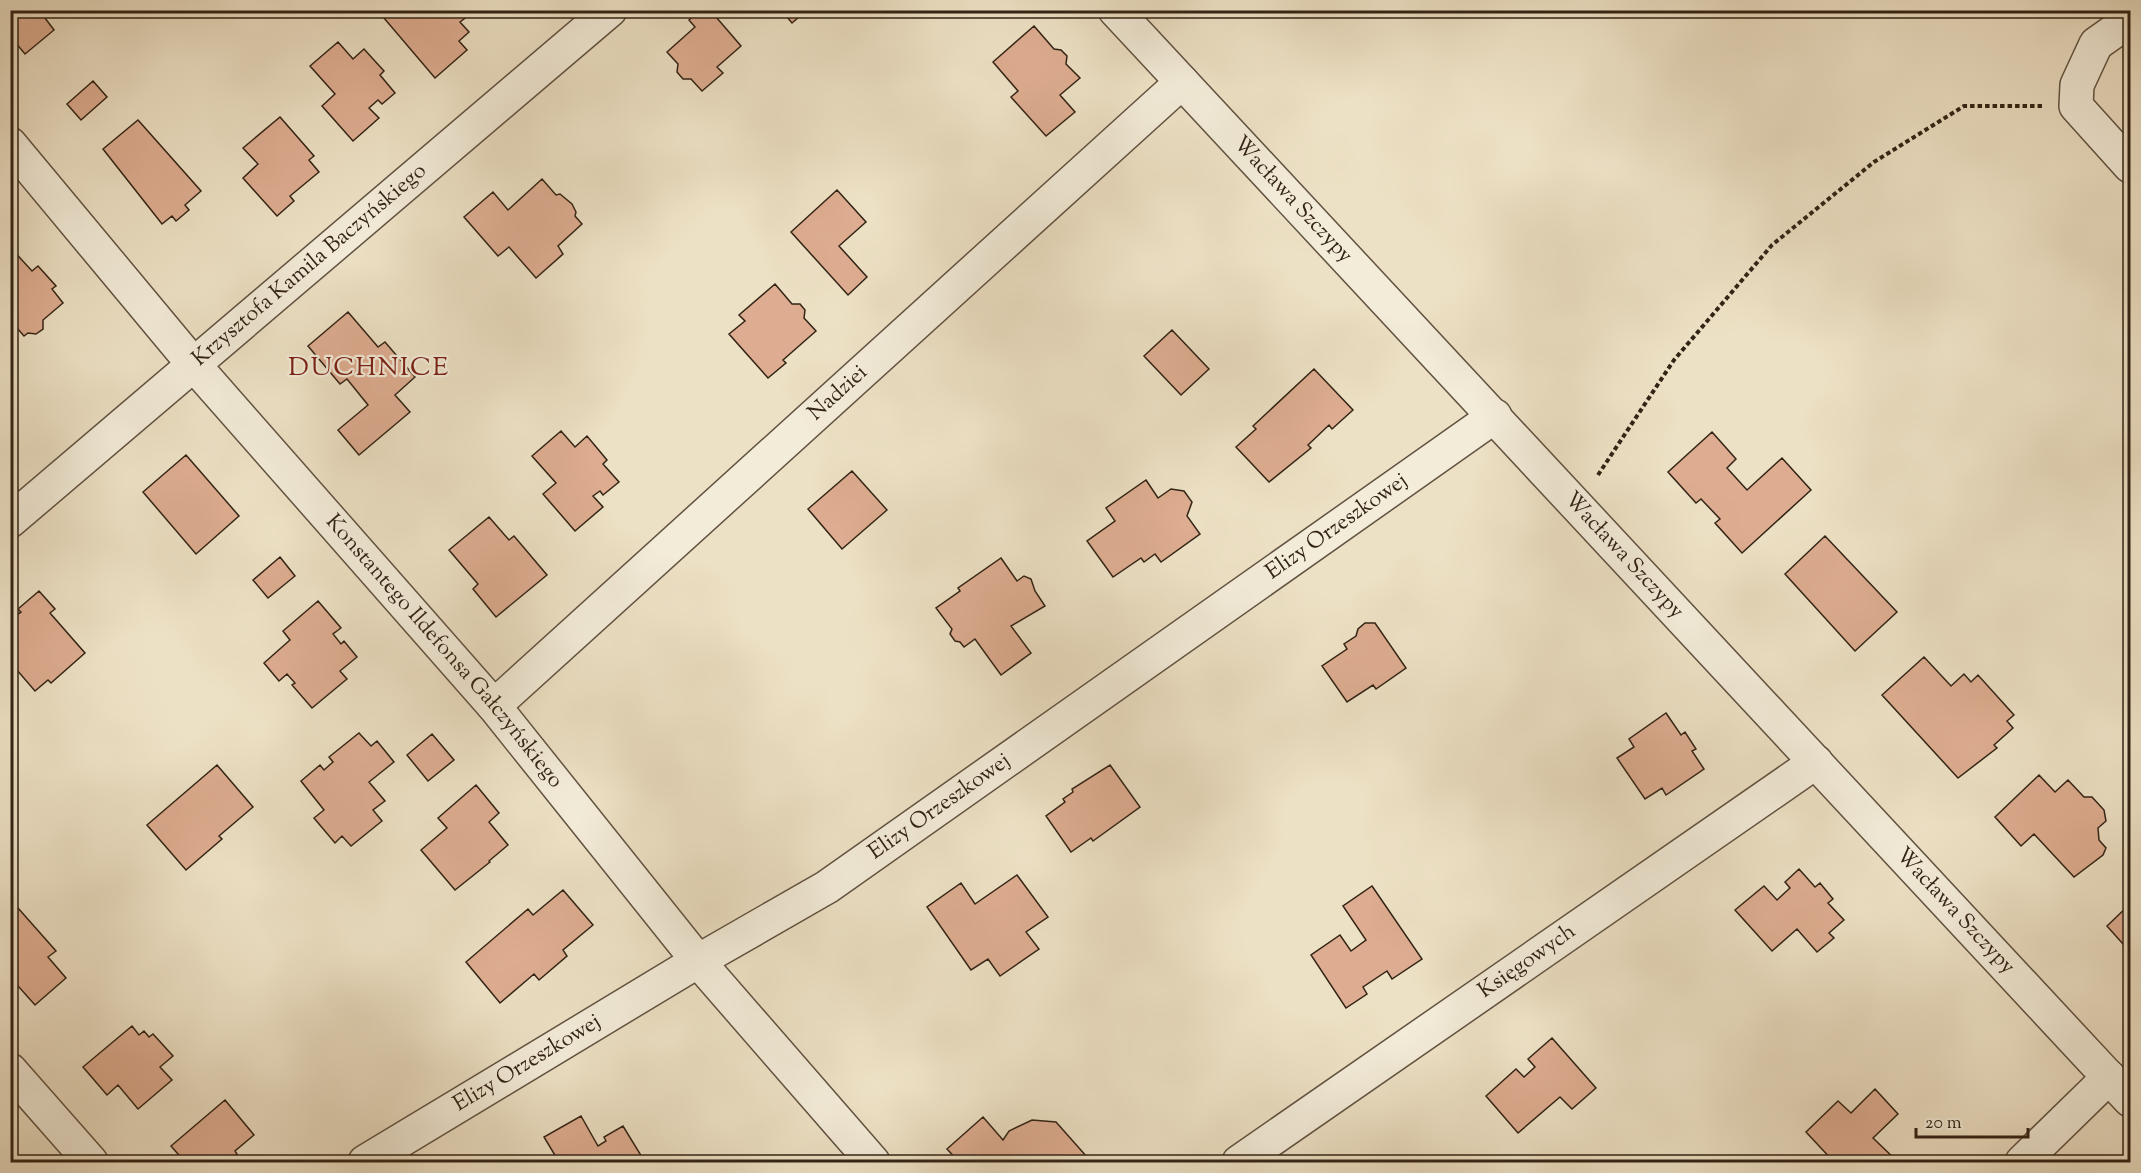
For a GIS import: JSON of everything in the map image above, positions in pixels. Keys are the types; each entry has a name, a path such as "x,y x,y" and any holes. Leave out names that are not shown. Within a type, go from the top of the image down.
{"street":[{"name":"Krzysztofa Kamila Baczyńskiego","path":"10,521 610,10"},
{"name":"Wacława Szczypy","path":"1115,10 2120,1088"},
{"path":"2130,20 2096,44 2077,85 2076,106 2130,166"},
{"name":"Nadziei","path":"494,706 1182,82"},
{"name":"Konstantego Ildefonsa Gałczyńskiego","path":"10,144 195,365 494,706 698,961 873,1162"},
{"name":"Elizy Orzeszkowej","path":"365,1162 698,961 827,887 1495,416"},
{"name":"Księgowych","path":"1239,1162 1816,762"},
{"path":"10,1070 91,1162"},
{"path":"2022,1162 2120,1088"}],"path":[{"path":"1579,507 1614,448 1674,360 1749,271 1772,245 1874,162 1964,106 2076,106"}],"building":[{"path":"10,10 39,10 54,30 25,54 10,36"},
{"path":"465,10 469,15 460,22 469,32 459,41 467,50 435,78 378,11"},
{"path":"700,10 710,10 741,46 717,67 723,73 702,91 691,79 683,79 677,72 678,64 667,52 695,27 689,20"},
{"path":"781,10 807,10 792,23"},
{"path":"1034,26 1054,49 1061,50 1067,56 1066,64 1080,78 1060,95 1075,112 1046,136 1011,97 1018,91 993,62"},
{"path":"338,42 353,59 364,49 384,71 380,75 395,93 382,104 378,100 369,108 379,118 353,141 322,106 335,94 310,66"},
{"path":"93,81 107,97 81,120 67,104"},
{"path":"280,117 314,156 309,160 319,172 290,196 294,201 277,216 243,178 258,164 243,148"},
{"path":"138,120 201,191 185,205 189,210 176,221 172,216 162,224 103,149"},
{"path":"542,179 556,195 560,194 572,204 576,212 575,216 582,224 558,246 563,254 536,278 509,247 498,256 464,217 493,192 508,210"},
{"path":"837,190 866,222 839,246 867,277 848,295 791,232"},
{"path":"10,247 32,271 38,266 56,286 52,289 63,303 43,320 43,329 36,334 28,333 24,336 10,320"},
{"path":"775,284 792,304 800,304 805,310 804,318 816,331 783,360 786,363 768,378 729,334 745,321 739,315"},
{"path":"348,312 378,347 385,342 415,377 395,395 410,412 359,455 338,430 368,405 347,379 340,384 308,346"},
{"path":"1172,330 1209,369 1181,395 1144,356"},
{"path":"1314,369 1353,410 1332,429 1329,425 1308,445 1311,448 1269,482 1236,447 1256,429 1253,426"},
{"path":"561,431 575,447 587,436 607,460 603,464 619,482 603,495 600,491 593,496 603,507 575,531 543,494 556,483 532,456"},
{"path":"1712,432 1736,459 1727,468 1747,490 1782,458 1811,490 1742,553 1715,523 1720,519 1701,499 1696,503 1668,472"},
{"path":"186,455 239,516 196,554 143,492"},
{"path":"852,471 887,510 842,549 808,509"},
{"path":"1146,480 1158,498 1171,489 1184,491 1192,502 1187,516 1200,534 1161,562 1155,554 1144,562 1141,558 1113,577 1087,541 1115,521 1106,508"},
{"path":"489,517 509,540 514,536 547,575 496,617 473,589 478,584 449,550"},
{"path":"1825,536 1897,612 1855,651 1785,574"},
{"path":"280,557 295,576 268,598 253,580"},
{"path":"1001,558 1017,581 1024,576 1031,579 1035,591 1045,606 1011,626 1031,653 1001,675 975,639 964,647 960,642 955,641 950,634 952,629 936,608 960,591 958,588"},
{"path":"39,591 55,609 50,613 85,653 51,683 48,680 35,691 10,662 10,619 21,612 18,609"},
{"path":"318,601 341,628 333,634 341,644 344,641 357,657 340,671 347,679 312,708 292,685 295,683 287,674 279,681 264,663 290,640 283,631"},
{"path":"1365,623 1375,623 1406,668 1376,689 1373,685 1347,702 1322,666 1347,649 1344,644 1356,636 1358,629"},
{"path":"1924,657 1951,686 1964,674 1971,682 1978,675 2014,715 2007,721 2013,728 1994,745 1997,748 1958,778 1882,695"},
{"path":"1666,713 1681,735 1685,732 1696,749 1692,751 1704,769 1666,795 1662,788 1645,799 1617,758 1634,747 1629,739"},
{"path":"359,733 371,746 377,741 394,762 369,782 385,801 373,810 382,821 351,846 342,836 335,843 314,818 324,810 301,781 320,765 324,770 333,762 329,757"},
{"path":"432,734 454,760 428,781 407,755"},
{"path":"217,765 253,807 219,836 222,839 186,870 147,825"},
{"path":"1110,765 1140,807 1093,841 1091,838 1071,852 1046,816 1065,802 1063,799 1073,792 1072,789"},
{"path":"2039,775 2055,792 2068,780 2084,797 2092,797 2104,810 2106,821 2098,828 2099,840 2106,848 2103,855 2074,877 2034,834 2021,846 1995,817"},
{"path":"476,785 499,813 489,822 508,845 455,890 421,850 447,828 438,818"},
{"path":"1799,869 1815,887 1820,883 1833,899 1828,903 1844,920 1829,933 1834,938 1817,952 1797,929 1772,951 1735,910 1764,886 1777,900 1790,888 1785,882"},
{"path":"1017,875 1048,917 1026,932 1039,949 1000,976 988,959 971,970 927,907 961,883 975,904"},
{"path":"1372,886 1422,959 1392,979 1387,971 1363,987 1367,994 1346,1008 1311,955 1340,935 1351,951 1366,940 1343,906"},
{"path":"563,890 593,925 563,950 567,956 539,980 534,974 500,1003 466,962 528,909 533,915"},
{"path":"10,899 56,951 48,957 66,978 35,1005 10,977"},
{"path":"2130,904 2130,939 2123,944 2107,926"},
{"path":"132,1026 139,1035 144,1031 149,1037 153,1034 173,1056 160,1067 172,1080 138,1109 118,1085 107,1095 83,1067"},
{"path":"1552,1038 1596,1088 1572,1109 1560,1097 1518,1133 1486,1096 1516,1069 1524,1077 1535,1067 1528,1059"},
{"path":"1875,1089 1898,1114 1873,1138 1898,1162 1834,1162 1806,1132 1838,1101 1851,1113"},
{"path":"225,1100 254,1135 235,1151 237,1154 227,1162 191,1162 188,1160 185,1162 171,1146"},
{"path":"581,1116 598,1146 606,1141 604,1137 623,1126 645,1162 559,1162 544,1137"},
{"path":"983,1117 1003,1140 1009,1131 1032,1120 1056,1122 1087,1157 1086,1162 959,1162 947,1149"}],"district":[{"name":"DUCHNICE","path":"369,368"}]}
